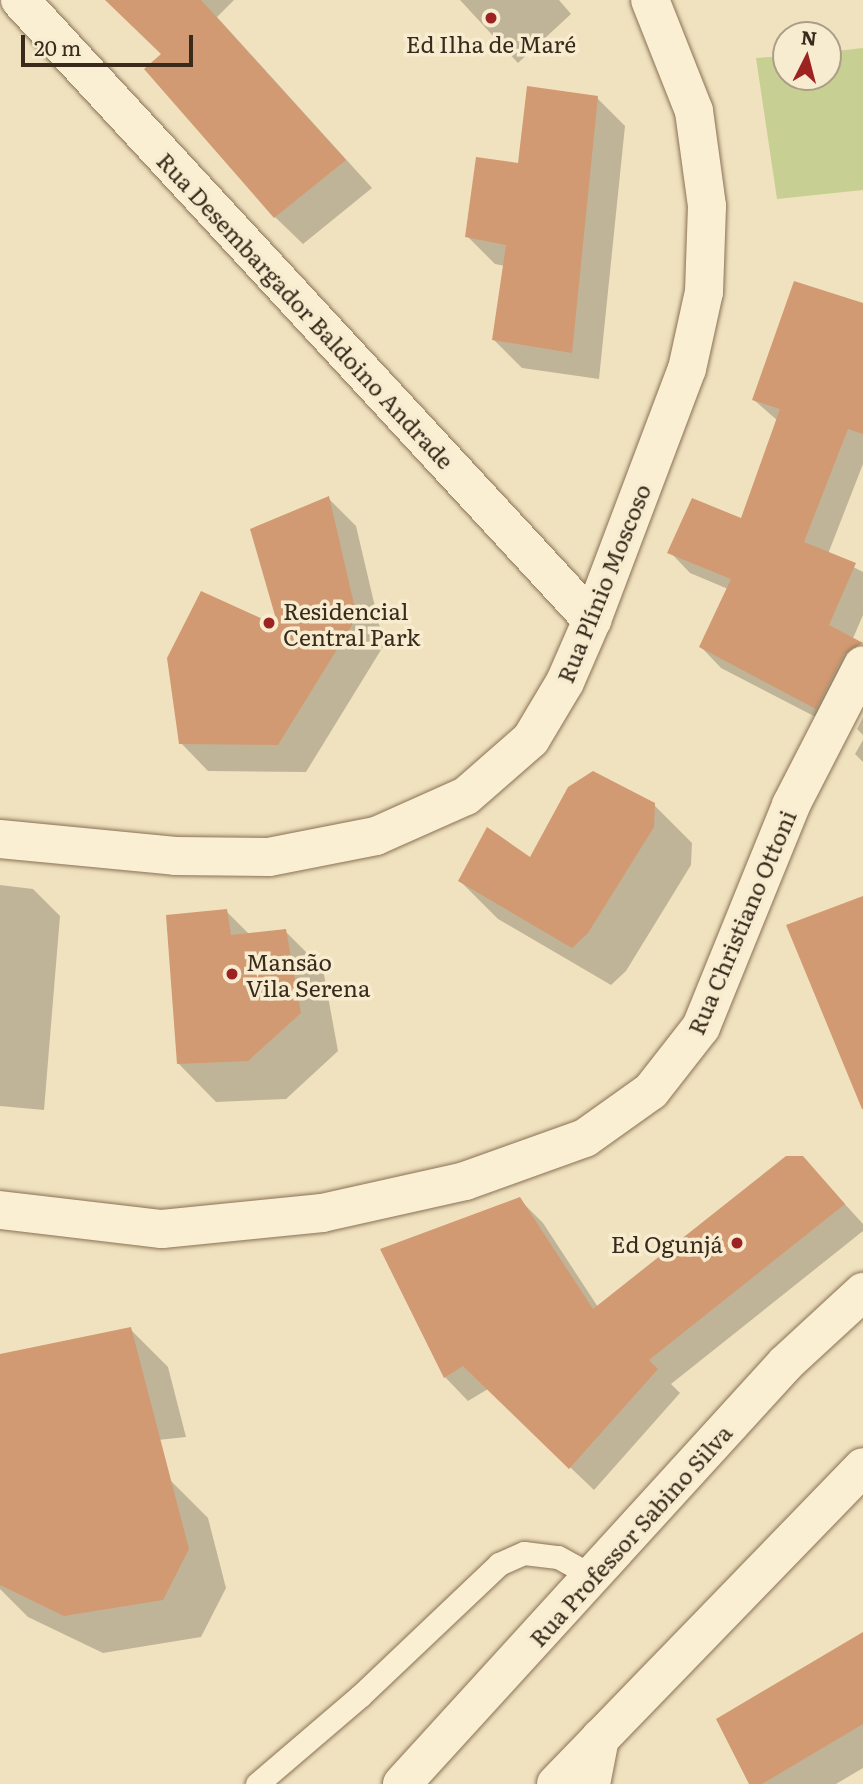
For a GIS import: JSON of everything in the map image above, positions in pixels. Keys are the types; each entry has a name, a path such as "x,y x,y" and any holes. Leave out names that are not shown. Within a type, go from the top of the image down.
{"street":[{"name":"Rua Desembargador Baldoino Andrade","path":"20,0 592,620"},
{"name":"Rua Plínio Moscoso","path":"0,839 175,856 268,857 376,836 466,796 531,739 565,682 592,620 687,369 704,292 707,206 694,111 650,0"},
{"name":"Rua Christiano Ottoni","path":"0,1210 162,1229 322,1213 464,1181 584,1138 651,1091 701,1027 791,805 863,665"},
{"name":"Rua Professor Sabino Silva","path":"402,1784 786,1363 863,1292"},
{"path":"556,1784 863,1467"},
{"path":"591,1784 600,1738"}],"lane":[{"path":"257,1784 340,1715 499,1564 524,1553 558,1557 592,1576"}],"green space":[{"path":"863,48 863,190 777,199 756,58 772,57 772,91 842,91 842,50"}],"building":[{"path":"105,0 201,0 346,160 274,218 144,69 161,54"},
{"path":"527,86 598,96 572,353 492,340 506,245 465,237 476,157 518,163"},
{"path":"794,281 863,303 863,434 848,429 804,542 856,563 829,625 863,643 844,654 816,709 699,647 731,579 667,553 692,498 741,518 780,409 752,400"},
{"name":"Residencial Central Park","path":"329,496 357,617 278,745 179,744 167,658 201,591 278,626 250,529"},
{"path":"593,771 655,803 654,827 588,933 572,948 458,881 487,827 530,857 568,787"},
{"path":"863,896 863,1109 862,1109 786,925"},
{"name":"Mansão Vila Serena","path":"227,909 231,935 286,929 301,1013 248,1061 177,1064 166,915"},
{"path":"786,1156 803,1156 845,1204 649,1360 658,1369 569,1469 463,1366 444,1378 380,1249 520,1197 593,1309"},
{"path":"131,1327 189,1549 163,1600 64,1616 0,1585 0,1354"},
{"path":"863,1632 863,1724 762,1784 749,1784 716,1719"}],"place":[{"name":"Ed Ilha de Maré","path":"491,18"},
{"name":"Residencial Central Park","path":"269,623"},
{"name":"Mansão Vila Serena","path":"232,974"},
{"name":"Ed Ogunjá","path":"737,1243"}]}
